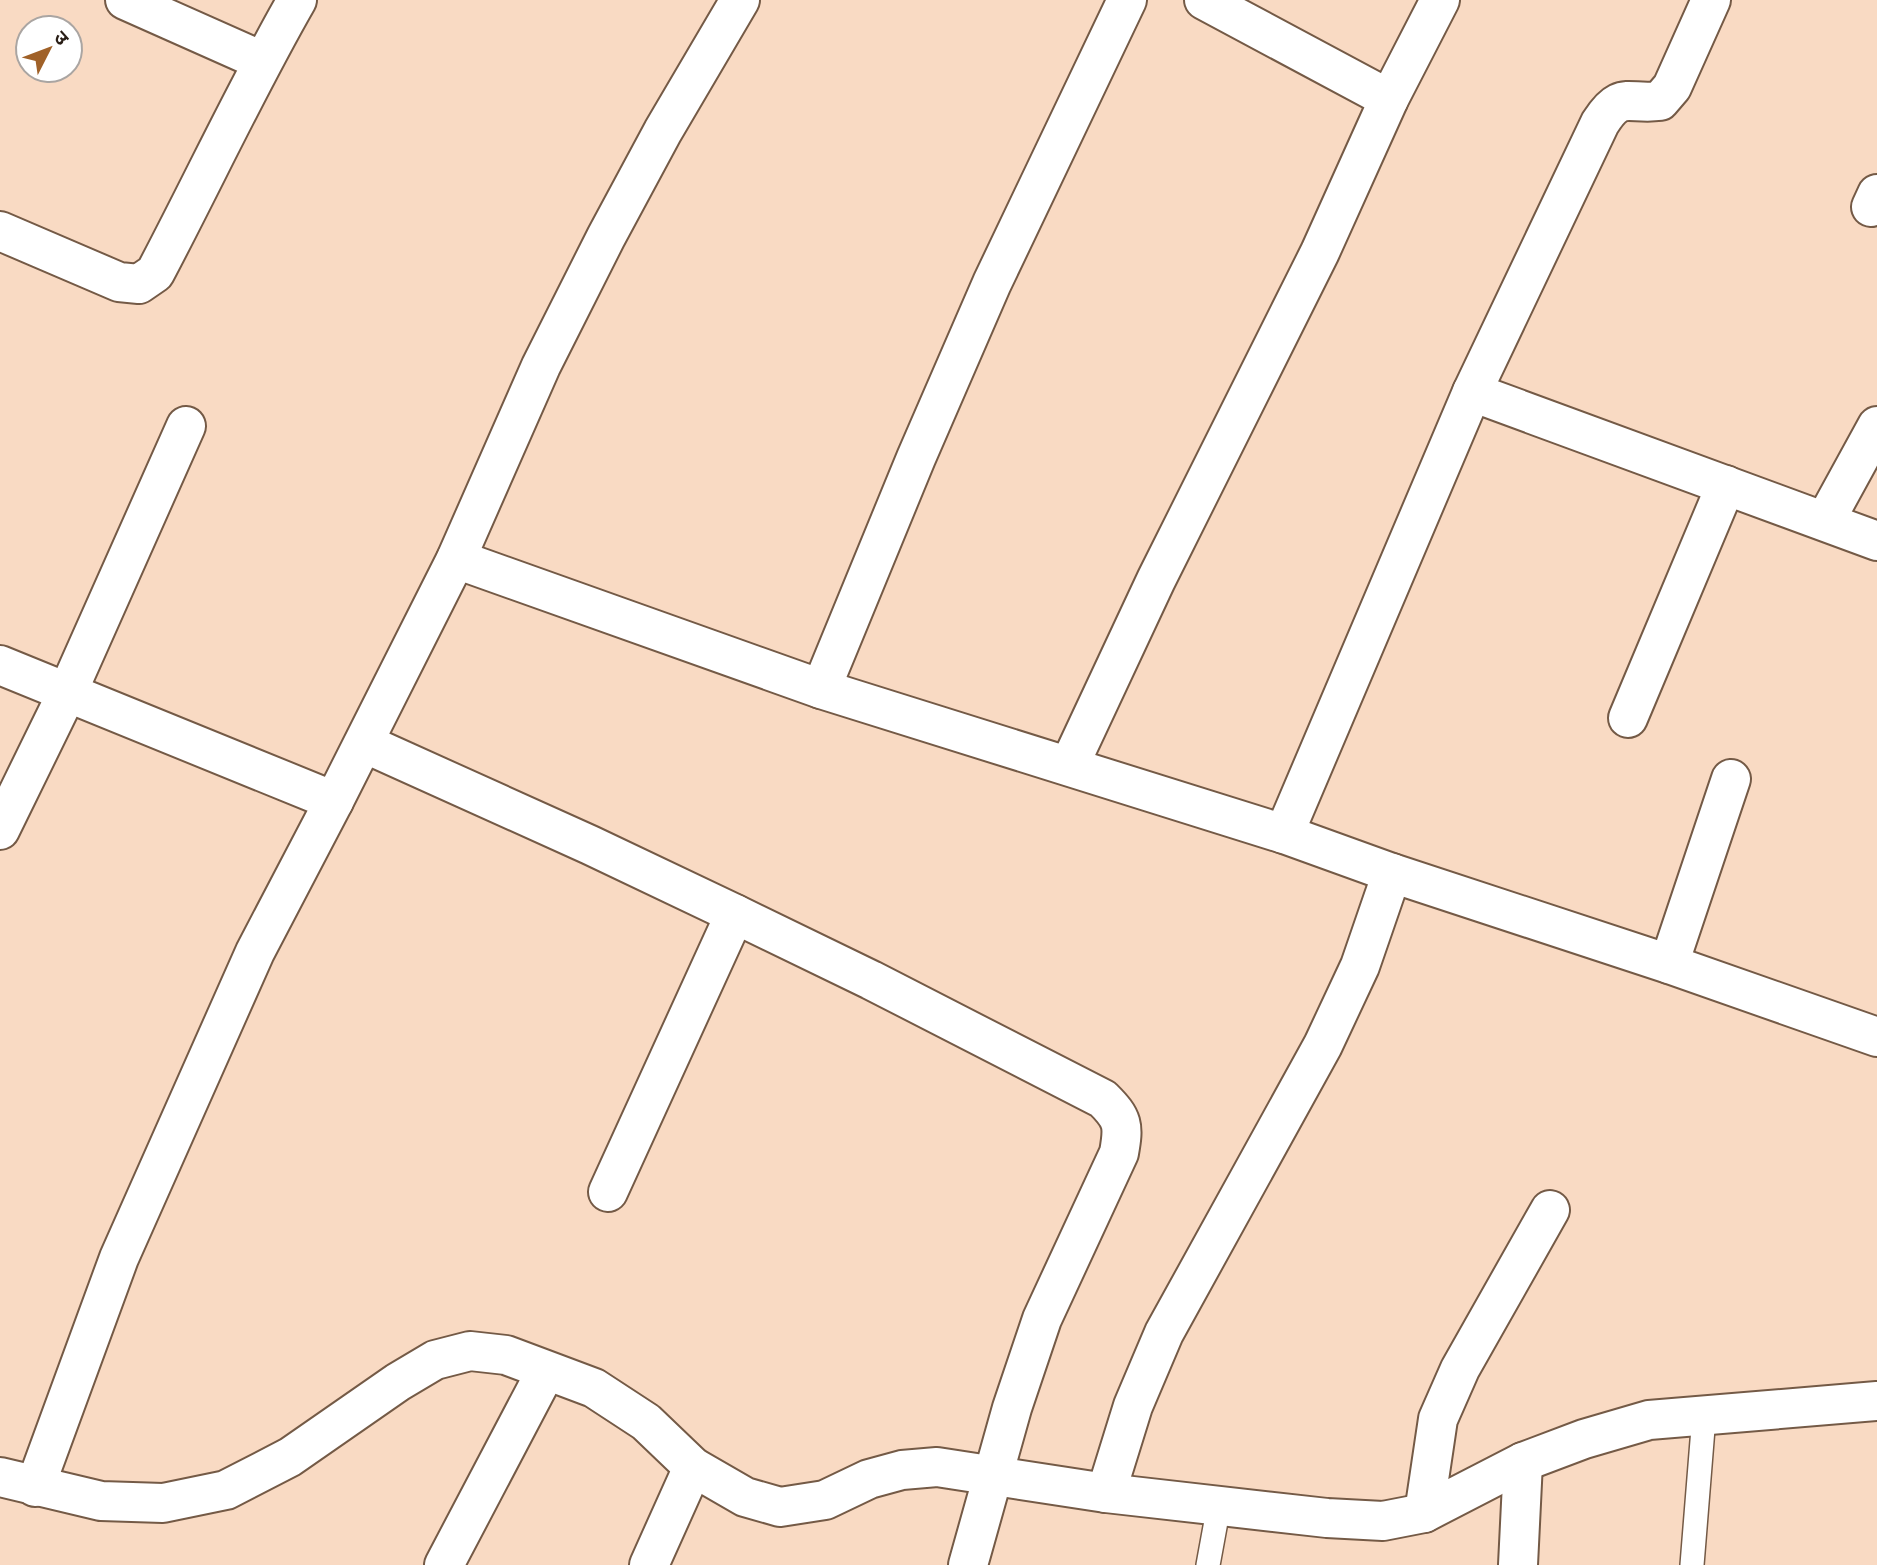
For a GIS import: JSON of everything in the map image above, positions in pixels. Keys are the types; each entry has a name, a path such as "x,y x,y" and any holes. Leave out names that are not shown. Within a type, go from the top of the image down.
{"street":[{"path":"125,0 262,61"},
{"path":"0,231 119,282 139,284 155,273 212,165 262,61 297,0"},
{"path":"740,0 663,131 606,237 541,366 456,559 255,952 18,1482 101,1501 163,1503 226,1490 290,1457 398,1382 435,1360 470,1351 506,1355 594,1388 646,1422 693,1466 745,1497 780,1507 825,1500 869,1479 902,1470 937,1467 1106,1493 1327,1518 1383,1521 1424,1513 1523,1462 1584,1439 1648,1420 1877,1401"},
{"path":"821,689 916,458 992,283 1127,0"},
{"path":"1204,0 1389,99"},
{"path":"1069,766 1168,556 1320,251 1389,99 1440,0"},
{"path":"1284,834 1472,392 1600,123 1611,107 1625,99 1645,103 1660,101 1672,87 1710,0"},
{"path":"1472,392 1877,541"},
{"path":"0,830 68,691 186,426"},
{"path":"1825,521 1877,426"},
{"path":"1628,718 1726,485"},
{"path":"456,559 821,689 1284,834 1877,1037"},
{"path":"0,665 334,801"},
{"path":"364,743 735,914 1103,1099 1118,1114 1124,1130 1119,1153 1042,1319 992,1475 968,1565"},
{"path":"1669,964 1731,779"},
{"path":"1106,1493 1133,1406 1164,1333 1323,1045 1360,966 1392,873"},
{"path":"608,1192 735,914"},
{"path":"1424,1513 1438,1419 1460,1369 1549,1210"},
{"path":"444,1565 546,1370"},
{"path":"1518,1565 1523,1462"},
{"path":"649,1565 693,1466"}],"lane":[{"path":"1692,1565 1704,1416"},
{"path":"1208,1565 1219,1505"}]}
